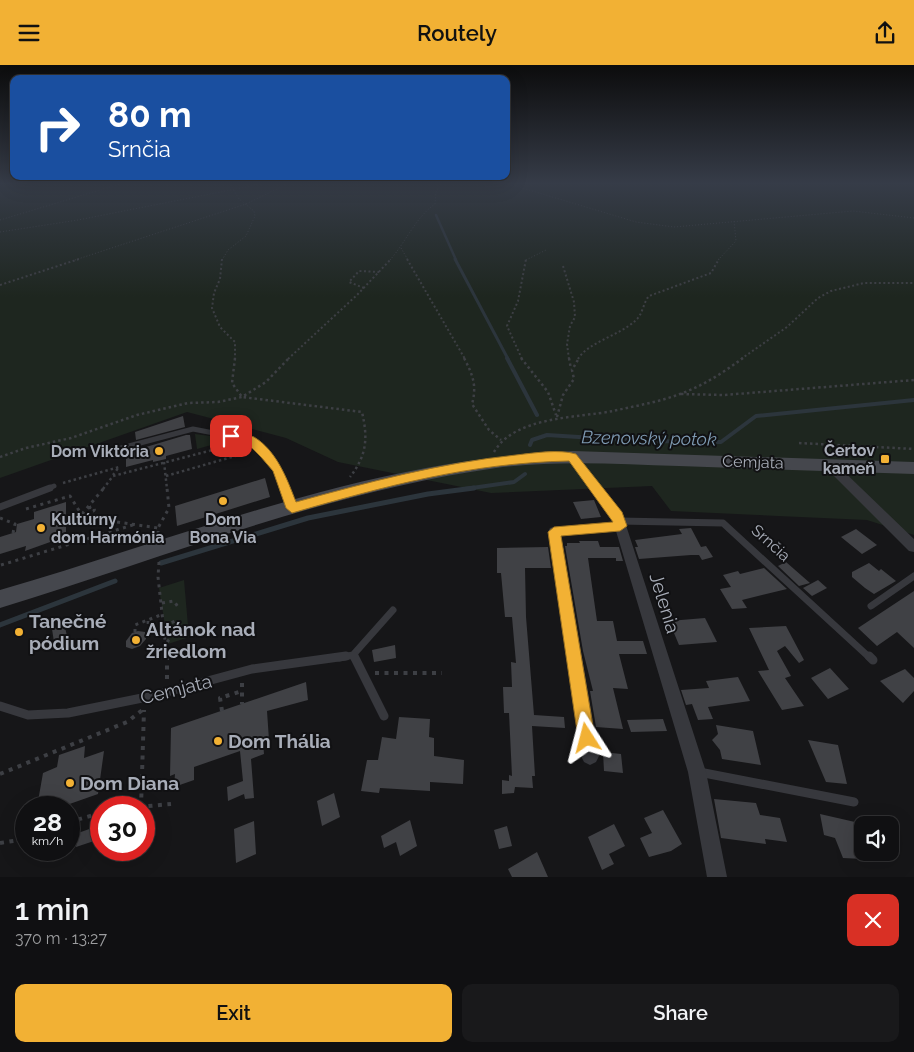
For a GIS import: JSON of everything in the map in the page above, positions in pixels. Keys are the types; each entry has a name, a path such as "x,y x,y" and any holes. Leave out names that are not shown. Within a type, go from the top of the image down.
{"main road":[{"name":"Cemjata","path":"0,599 159,555 292,508 335,495 398,478 493,461 572,457 914,468"}],"street":[{"name":"Jelenia","path":"572,457 620,523 696,772 717,877"},
{"path":"830,465 914,547"},
{"name":"Srnčia","path":"590,756 554,532 620,523"}],"lane":[{"path":"110,451 193,429 250,440 278,470 292,508"},
{"path":"0,507 54,486"},
{"name":"Srnčia","path":"620,523 723,523 873,660"},
{"path":"871,606 914,577"},
{"path":"384,716 352,655 392,611"},
{"name":"Cemjata","path":"0,706 28,715 68,713 152,696 241,671 352,655"},
{"path":"696,772 854,802"}],"path":[{"path":"0,232 66,222"},
{"path":"0,285 192,222"},
{"path":"242,397 233,388 230,376 237,354 235,342 226,336 214,320 213,312 214,293 220,281 221,260 228,249 242,241 248,233 251,222"},
{"path":"242,397 266,382 315,332 326,325 364,288 401,248 417,222"},
{"path":"636,222 674,227 725,222"},
{"path":"572,370 582,353 620,332 636,320 640,316 644,301 649,297 711,273 718,260 736,241 734,222"},
{"path":"401,248 473,374 476,390 472,404 489,431 501,440"},
{"path":"546,250 526,259 518,301 507,326 522,360 548,392 556,417"},
{"path":"556,417 563,395 574,379 567,344 570,326 575,317 574,302 563,266"},
{"path":"364,288 349,282 359,271 379,272"},
{"path":"680,395 721,374 787,327 824,294 864,283 914,283"},
{"path":"493,461 494,449 501,440 536,423 556,417 612,411 680,395 724,395 914,380"},
{"path":"0,457 26,448 71,439 137,415 188,403 218,402 242,397 362,412 368,437 366,455 335,495"},
{"path":"113,476 250,440"},
{"path":"799,443 914,449"},
{"path":"166,475 260,449"},
{"path":"164,462 169,508 158,528 158,577 167,642 167,692"},
{"path":"54,486 119,467 82,514"},
{"path":"17,512 70,496 83,517 95,520 140,523 158,528"},
{"path":"0,517 9,515"},
{"path":"0,517 15,524 14,533"},
{"path":"1,565 140,523"},
{"path":"53,540 65,536 74,542"},
{"path":"162,603 174,601 178,607"},
{"path":"134,633 136,625 163,614"},
{"path":"165,626 178,618 178,631 167,642"},
{"path":"148,621 149,635"},
{"path":"241,671 242,704"},
{"path":"361,673 442,673"},
{"path":"222,711 220,698 242,691"},
{"path":"0,773 127,722 144,710 152,696"},
{"path":"140,796 144,710"},
{"path":"155,806 171,804"},
{"path":"0,843 15,841"}],"shaded area":[{"path":"0,222 914,222 914,535 867,520 671,511 652,486 491,493 338,462 286,438 187,412 0,478"},
{"path":"195,434 233,439 197,449"},
{"path":"184,580 189,637 168,644 159,588"}],"building":[{"path":"183,416 185,427 136,440 135,432"},
{"name":"Dom Viktória","path":"190,435 192,449 166,456 166,459 153,462 153,460 126,467 126,453"},
{"name":"Dom Bona Via","path":"265,478 270,497 177,526 175,506"},
{"path":"594,500 601,517 581,519 573,502"},
{"name":"Kultúrny dom Harmónia","path":"66,502 66,532 53,537 53,541 25,551 26,546 0,554 0,537 16,532 17,524 34,519 34,512"},
{"path":"691,528 701,547 706,546 713,557 702,560 699,555 639,559 635,540 682,534 679,529"},
{"path":"856,529 877,545 862,554 841,537"},
{"path":"579,541 598,541 600,547 619,547 623,561 616,561 616,558 588,558 597,621 613,621 617,641 643,641 647,654 619,654 628,689 613,688 623,729 596,727 590,691 593,691 583,651 565,546 567,546 567,543 580,543"},
{"path":"548,547 551,568 525,568 526,617 534,715 564,717 565,728 532,726 535,776 532,776 533,788 515,787 514,793 502,794 502,780 509,781 509,775 512,776 509,713 504,713 503,687 512,687 511,662 516,663 512,617 505,617 501,573 497,573 497,548"},
{"path":"786,562 810,583 799,586 778,566"},
{"path":"869,563 879,571 881,569 896,581 874,594 865,588 852,577 852,572"},
{"path":"764,568 787,589 742,600 747,608 732,609 720,589 731,587 723,575 738,571 740,574"},
{"path":"818,580 827,588 812,596 803,588"},
{"path":"914,591 914,648 897,632 877,646 858,628"},
{"path":"705,618 717,642 679,645 669,621"},
{"path":"64,623 67,636 54,642 52,629"},
{"path":"786,626 804,660 799,663 785,646 777,651 791,676 785,678 804,706 782,710 758,671 769,670 749,628"},
{"name":"Altánok nad žriedlom","path":"138,631 145,632 146,639 140,646 132,649 126,647 126,641 132,633"},
{"path":"395,645 396,658 374,662 372,650"},
{"path":"830,668 849,689 828,699 811,678"},
{"path":"905,669 914,678 914,691 903,703 880,681"},
{"path":"738,677 750,701 708,707 713,719 698,720 692,704 686,705 681,690 709,688 706,681"},
{"name":"Dom Thália","path":"306,682 308,700 267,711 269,740 263,742 264,754 251,759 254,798 245,799 244,794 228,801 227,787 243,781 240,751 194,767 194,780 174,787 175,774 170,776 171,728"},
{"path":"399,717 430,719 429,737 434,738 434,756 464,760 463,784 430,782 430,791 380,788 379,793 361,791 367,760 378,760 382,737 396,739"},
{"path":"663,719 667,731 631,732 627,720"},
{"path":"716,725 753,731 761,765 722,759 720,750 712,740 718,734"},
{"path":"808,740 838,745 847,784 826,782"},
{"name":"Dom Diana","path":"85,746 84,758 104,751 98,794 80,800 80,796 39,796 43,773 57,767 59,755"},
{"path":"603,752 621,754 623,773 604,771"},
{"path":"334,793 340,817 322,826 317,801"},
{"path":"714,799 756,803 760,815 780,818 787,842 765,839 766,844 721,838"},
{"path":"663,810 682,844 671,851 649,857 640,838 652,833 644,818"},
{"path":"820,814 854,822 854,859 843,858 835,838 824,835"},
{"path":"410,820 417,846 400,856 396,842 384,848 381,836"},
{"path":"254,821 256,854 236,863 234,829"},
{"path":"614,824 625,846 609,854 614,864 602,870 588,837"},
{"path":"507,826 512,846 499,849 494,830"},
{"path":"90,829 90,842 80,846 80,832"},
{"path":"537,852 548,877 512,877 508,869"}],"waterway":[{"path":"439,222 456,260"},
{"path":"455,259 508,359"},
{"path":"507,358 537,415"},
{"name":"Bzenovský potok","path":"530,445 532,440 547,435 642,441 721,442 756,416 914,400"},
{"name":"Bzenovský potok","path":"465,489 514,482 525,474"},
{"name":"Bzenovský potok","path":"161,563 308,518 428,494 474,488"},
{"name":"Bzenovský potok","path":"0,625 115,581"}],"place":[{"name":"Dom Viktória","path":"159,451"},
{"name":"Čertov kameň","path":"885,459"},
{"name":"Dom Bona Via","path":"223,501"},
{"name":"Kultúrny dom Harmónia","path":"41,528"},
{"name":"Tanečné pódium","path":"19,632"},
{"name":"Altánok nad žriedlom","path":"136,640"},
{"name":"Dom Thália","path":"218,741"},
{"name":"Dom Diana","path":"70,783"}],"route":[{"path":"231,436 250,440 278,470 292,508 398,478 465,465 532,457 572,457 617,516 620,526 554,532 587,738"}]}
